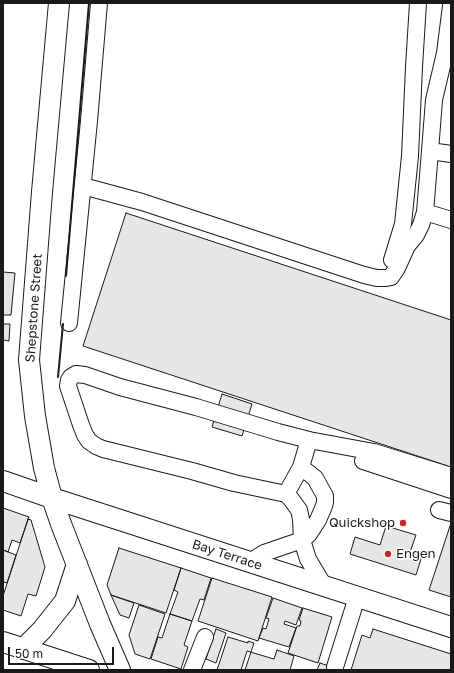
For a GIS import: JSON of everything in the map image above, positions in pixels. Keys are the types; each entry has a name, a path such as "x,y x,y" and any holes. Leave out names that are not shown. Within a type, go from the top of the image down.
{"main road":[{"name":"Shepstone Street","path":"59,3 29,360 35,416 45,472 52,498 100,624 120,670"},
{"name":"Bay Terrace","path":"3,481 357,597 447,622"},
{"path":"23,649 42,630 65,601 77,564"},
{"path":"3,642 23,649 59,666 89,670"}],"lane":[{"path":"69,323 99,3"},
{"path":"386,278 403,224 410,156 418,3"},
{"path":"83,186 142,202 364,275 377,278 391,277 397,268 407,246 422,225 425,212 434,100 445,53 451,6"},
{"path":"430,151 451,154"},
{"path":"425,212 451,220"},
{"path":"324,586 308,559 302,540 299,510 292,499 286,494 234,483 192,470 103,449 96,446 89,441 85,435 68,386 69,380 73,375 85,375 120,387 196,407 309,440 374,452 451,476"},
{"path":"286,494 301,466 309,440"},
{"path":"363,461 451,490"},
{"path":"250,562 264,553 302,540 312,530 324,506 325,496 315,478 301,466"},
{"path":"335,667 357,597"},
{"path":"192,670 206,637"}],"building":[{"path":"126,213 451,320 451,467 83,346"},
{"path":"3,272 15,273 11,315 3,315"},
{"path":"3,324 10,324 9,341 3,340"},
{"path":"222,394 252,404 242,436 212,427"},
{"path":"3,508 29,517 20,543 12,540 8,552 3,550"},
{"path":"28,519 31,520 45,567 36,596 28,594 21,616 3,610 3,596"},
{"path":"451,523 451,597 429,590"},
{"path":"386,526 416,535 409,555 421,559 416,575 350,554 355,537 380,545"},
{"path":"119,548 181,568 166,613 111,595 107,585"},
{"path":"3,550 16,555 7,583 4,582 3,585"},
{"path":"181,568 211,578 204,600 200,599 192,621 170,614 178,592 174,590"},
{"path":"212,578 272,597 258,641 198,621"},
{"path":"111,595 134,603 129,618 120,615"},
{"path":"273,598 302,608 296,625 285,621 284,624 296,628 289,647 259,638 263,628 266,629 269,619 266,618"},
{"path":"139,605 165,614 150,659 135,654 129,635"},
{"path":"303,608 332,617 318,663 288,653 297,626 300,626 301,621 299,620"},
{"path":"170,614 192,621 184,645 188,647 181,669 151,659 158,637 162,638"},
{"path":"216,629 226,633 216,663 206,659"},
{"path":"373,629 451,654 451,670 351,670 362,635 370,638"},
{"path":"228,637 248,643 248,641 254,643 245,670 217,670"},
{"path":"277,650 294,656 290,670 241,670 247,651 274,659"},
{"path":"320,663 341,670 317,670"}],"wall":[{"path":"66,276 89,3"},
{"path":"58,377 63,324"}],"place":[{"name":"Quickshop","path":"403,523"},
{"name":"Engen","path":"388,554"}]}
